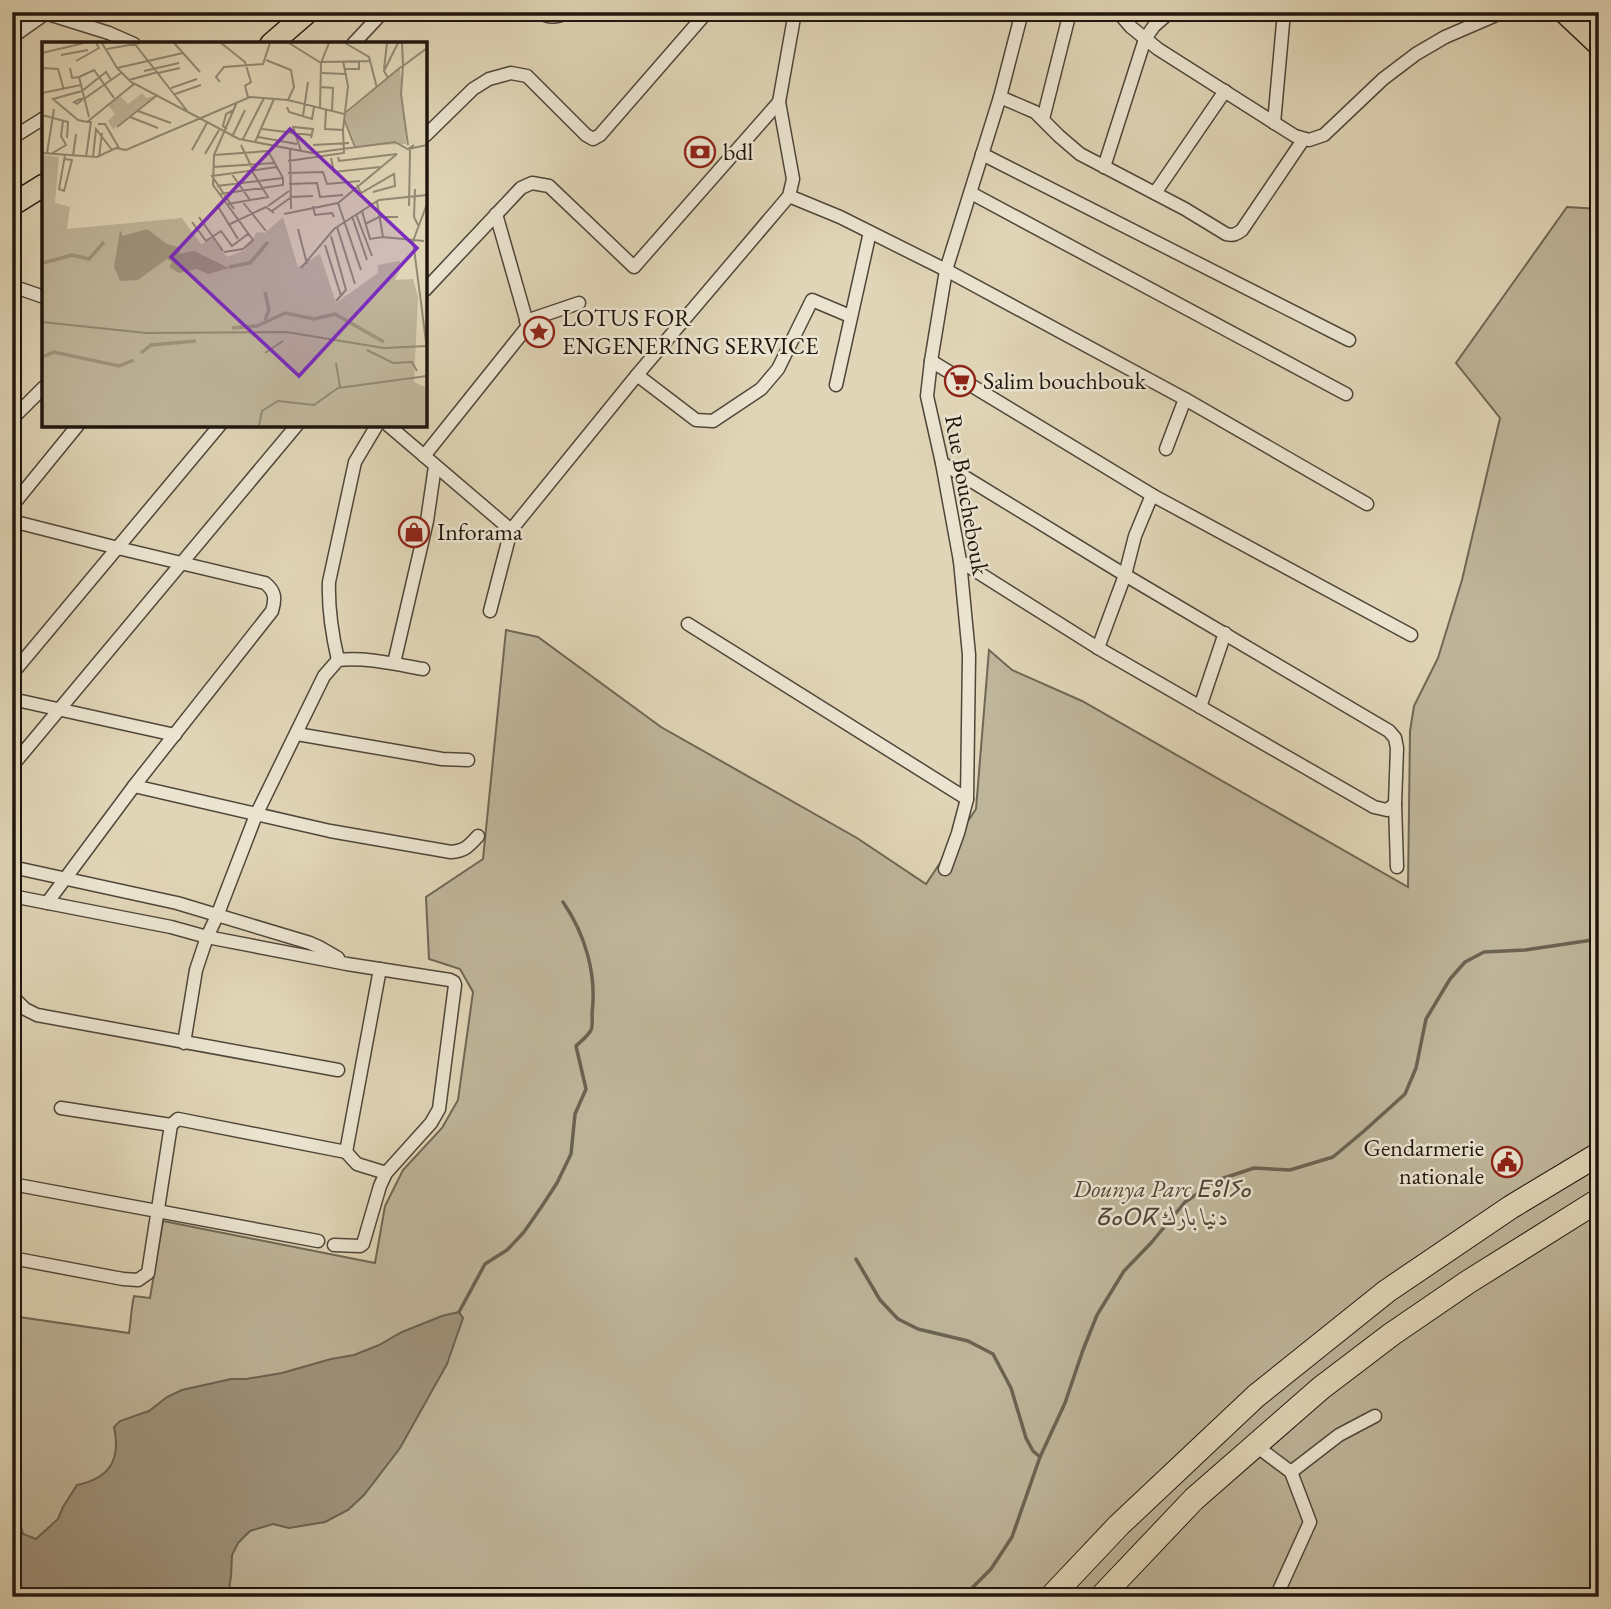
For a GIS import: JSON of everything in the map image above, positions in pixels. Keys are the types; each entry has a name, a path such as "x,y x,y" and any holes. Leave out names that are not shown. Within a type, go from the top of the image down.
{"highway":[{"path":"1051,1597 1119,1525 1256,1396 1387,1291 1511,1208 1599,1154"},
{"path":"1101,1597 1194,1499 1321,1388 1392,1334 1468,1282 1599,1200"}],"main road":[{"path":"273,42 307,12"},
{"path":"1575,16 1599,45"},
{"path":"16,195 42,186"}],"street":[{"path":"355,42 383,12"},
{"path":"539,12 555,17 567,12"},
{"path":"427,134 473,89 489,79 511,73 527,76 593,139 600,135 707,12"},
{"path":"490,611 511,530 789,195 793,179 779,102 795,12"},
{"name":"Rue Bouchebouk","path":"945,869 967,799 969,654 960,561 927,396 946,270 1000,97 1022,12"},
{"path":"1043,118 1070,12"},
{"path":"1118,12 1158,49 1303,140 1314,140 1324,135 1383,79 1416,54 1445,37 1503,12"},
{"path":"1104,167 1145,39 1154,26 1170,12"},
{"path":"1274,123 1284,12"},
{"path":"12,37 42,13 109,33 129,42"},
{"path":"1155,193 1225,91"},
{"path":"1000,97 1024,106 1043,118 1080,154 1195,214 1226,234 1235,235 1242,230 1303,140"},
{"path":"427,288 521,188 532,183 549,186 634,267 779,102"},
{"path":"12,138 42,119"},
{"path":"982,154 1349,340"},
{"path":"971,193 1346,394"},
{"path":"789,195 840,217 946,270 1185,399 1367,504"},
{"path":"424,456 528,326 496,214"},
{"path":"836,385 870,232"},
{"path":"12,286 42,296"},
{"path":"637,375 696,420 713,421 761,389 778,369 812,300 850,316"},
{"path":"526,321 579,303"},
{"path":"931,361 1152,495 1411,635"},
{"path":"12,419 42,389"},
{"path":"1166,449 1185,399"},
{"path":"12,506 76,427"},
{"path":"12,674 218,427"},
{"path":"12,766 295,427"},
{"path":"338,660 330,620 329,582 355,462 376,427"},
{"path":"390,427 511,530"},
{"path":"942,463 1389,731 1395,738 1396,748 1397,867"},
{"path":"394,663 427,521 435,466"},
{"path":"1098,648 1125,575 1135,536 1152,495"},
{"path":"12,521 265,583 275,593 272,611 134,786 47,903"},
{"path":"960,561 1098,648 1374,807 1387,810 1395,804"},
{"path":"688,624 967,799"},
{"path":"1200,706 1225,633"},
{"path":"184,1042 196,970 207,937 256,815 324,676 338,660 349,659 423,669"},
{"path":"12,699 175,734"},
{"path":"297,734 442,759 468,760"},
{"path":"134,786 330,831 451,852 461,851 478,836"},
{"path":"12,867 177,903 310,943 347,964"},
{"path":"12,896 347,964 450,980 455,985 439,1109 431,1123 386,1174 363,1244 334,1245"},
{"path":"346,1152 380,969"},
{"path":"12,996 25,1009 37,1015 338,1070"},
{"path":"61,1108 171,1125"},
{"path":"12,1258 122,1279 138,1280 148,1273 171,1125 178,1119 346,1152 357,1164 386,1174"},
{"path":"12,1184 318,1241"},
{"path":"1290,1472 1339,1435 1375,1416"},
{"path":"1255,1446 1290,1472 1310,1522 1276,1597"}],"green space":[{"name":"Dounya Parc ⴹⵓⵏⵢⴰ ⵒⴰⵔⴽ دنيا بارك","path":"1567,207 1599,209 1599,1597 12,1597 12,1316 129,1333 134,1296 150,1298 163,1221 375,1263 385,1206 403,1170 442,1128 458,1100 473,992 460,969 429,959 426,897 483,859 506,630 538,637 661,727 857,838 926,884 976,809 989,650 1012,670 1082,701 1408,887 1410,731 1414,706 1438,658 1462,580 1500,418 1456,363"}],"shaded area":[{"path":"459,1312 463,1318 447,1364 400,1448 364,1495 348,1510 325,1522 289,1528 273,1524 250,1531 238,1543 232,1555 229,1590 222,1597 12,1597 12,1495 23,1534 36,1539 58,1519 77,1485 98,1478 110,1466 116,1449 114,1427 120,1421 149,1411 167,1397 182,1390 231,1379 282,1373 354,1355 402,1332"}],"waterway":[{"path":"459,1312 485,1264 507,1250 524,1232 557,1183 571,1154 575,1114 586,1089 576,1046 592,1028 593,984 588,955 578,927 563,902"},
{"path":"963,1597 991,1569 1012,1537 1040,1457 1065,1403 1097,1315 1124,1271 1185,1202 1218,1180 1254,1168 1290,1170 1333,1157 1364,1131 1405,1094 1416,1068 1426,1019 1450,979 1465,962 1484,952 1525,950 1599,939"},
{"path":"856,1259 880,1300 898,1319 918,1329 968,1341 993,1354 1011,1388 1026,1438 1040,1457"}],"place":[{"name":"bdl","path":"700,152"},
{"name":"LOTUS FOR ENGENERING SERVICE","path":"539,332"},
{"name":"Salim bouchbouk","path":"960,381"},
{"name":"Inforama","path":"414,532"},
{"name":"Gendarmerie nationale","path":"1507,1162"}]}
